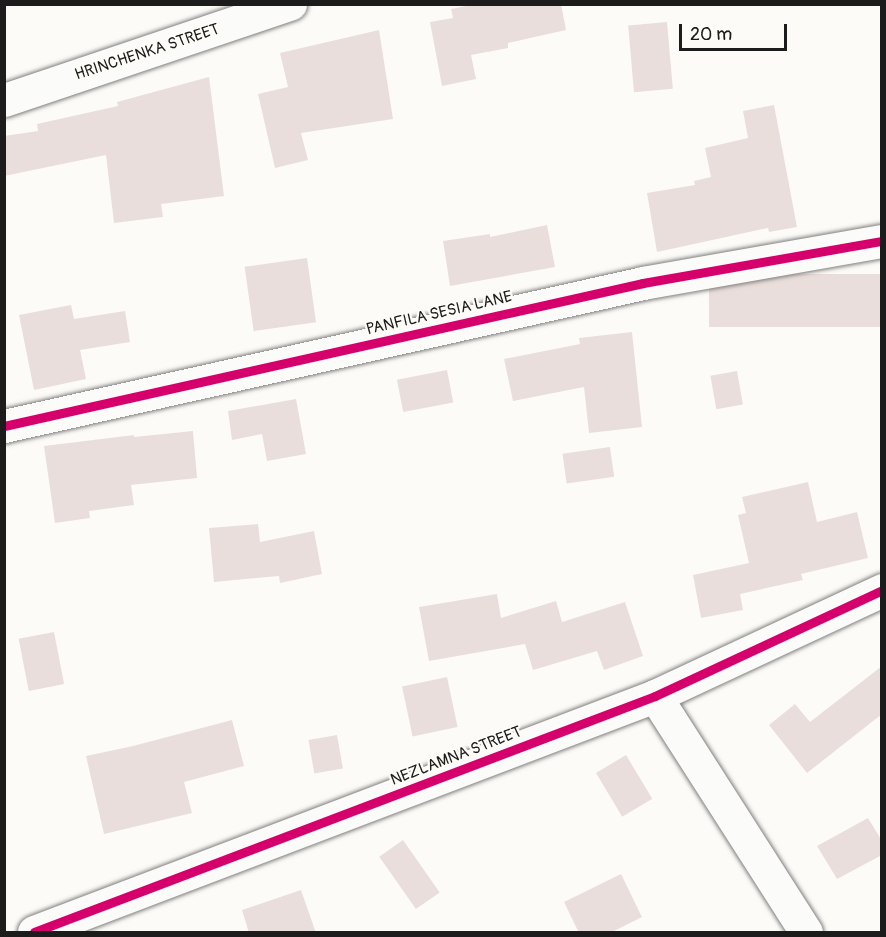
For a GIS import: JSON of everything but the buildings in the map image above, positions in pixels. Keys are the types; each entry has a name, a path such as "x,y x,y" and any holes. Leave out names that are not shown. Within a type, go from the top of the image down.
{"street":[{"name":"HRINCHENKA STREET","path":"4,99 290,4"},
{"name":"PANFILA SESIA LANE","path":"4,426 643,283 882,241"},
{"name":"NEZLAMNA STREET","path":"34,933 655,696 882,590"},
{"path":"655,696 806,933"}],"cycle path":[{"path":"4,426 643,283 882,241"},
{"path":"34,932 655,696 882,590"}]}
